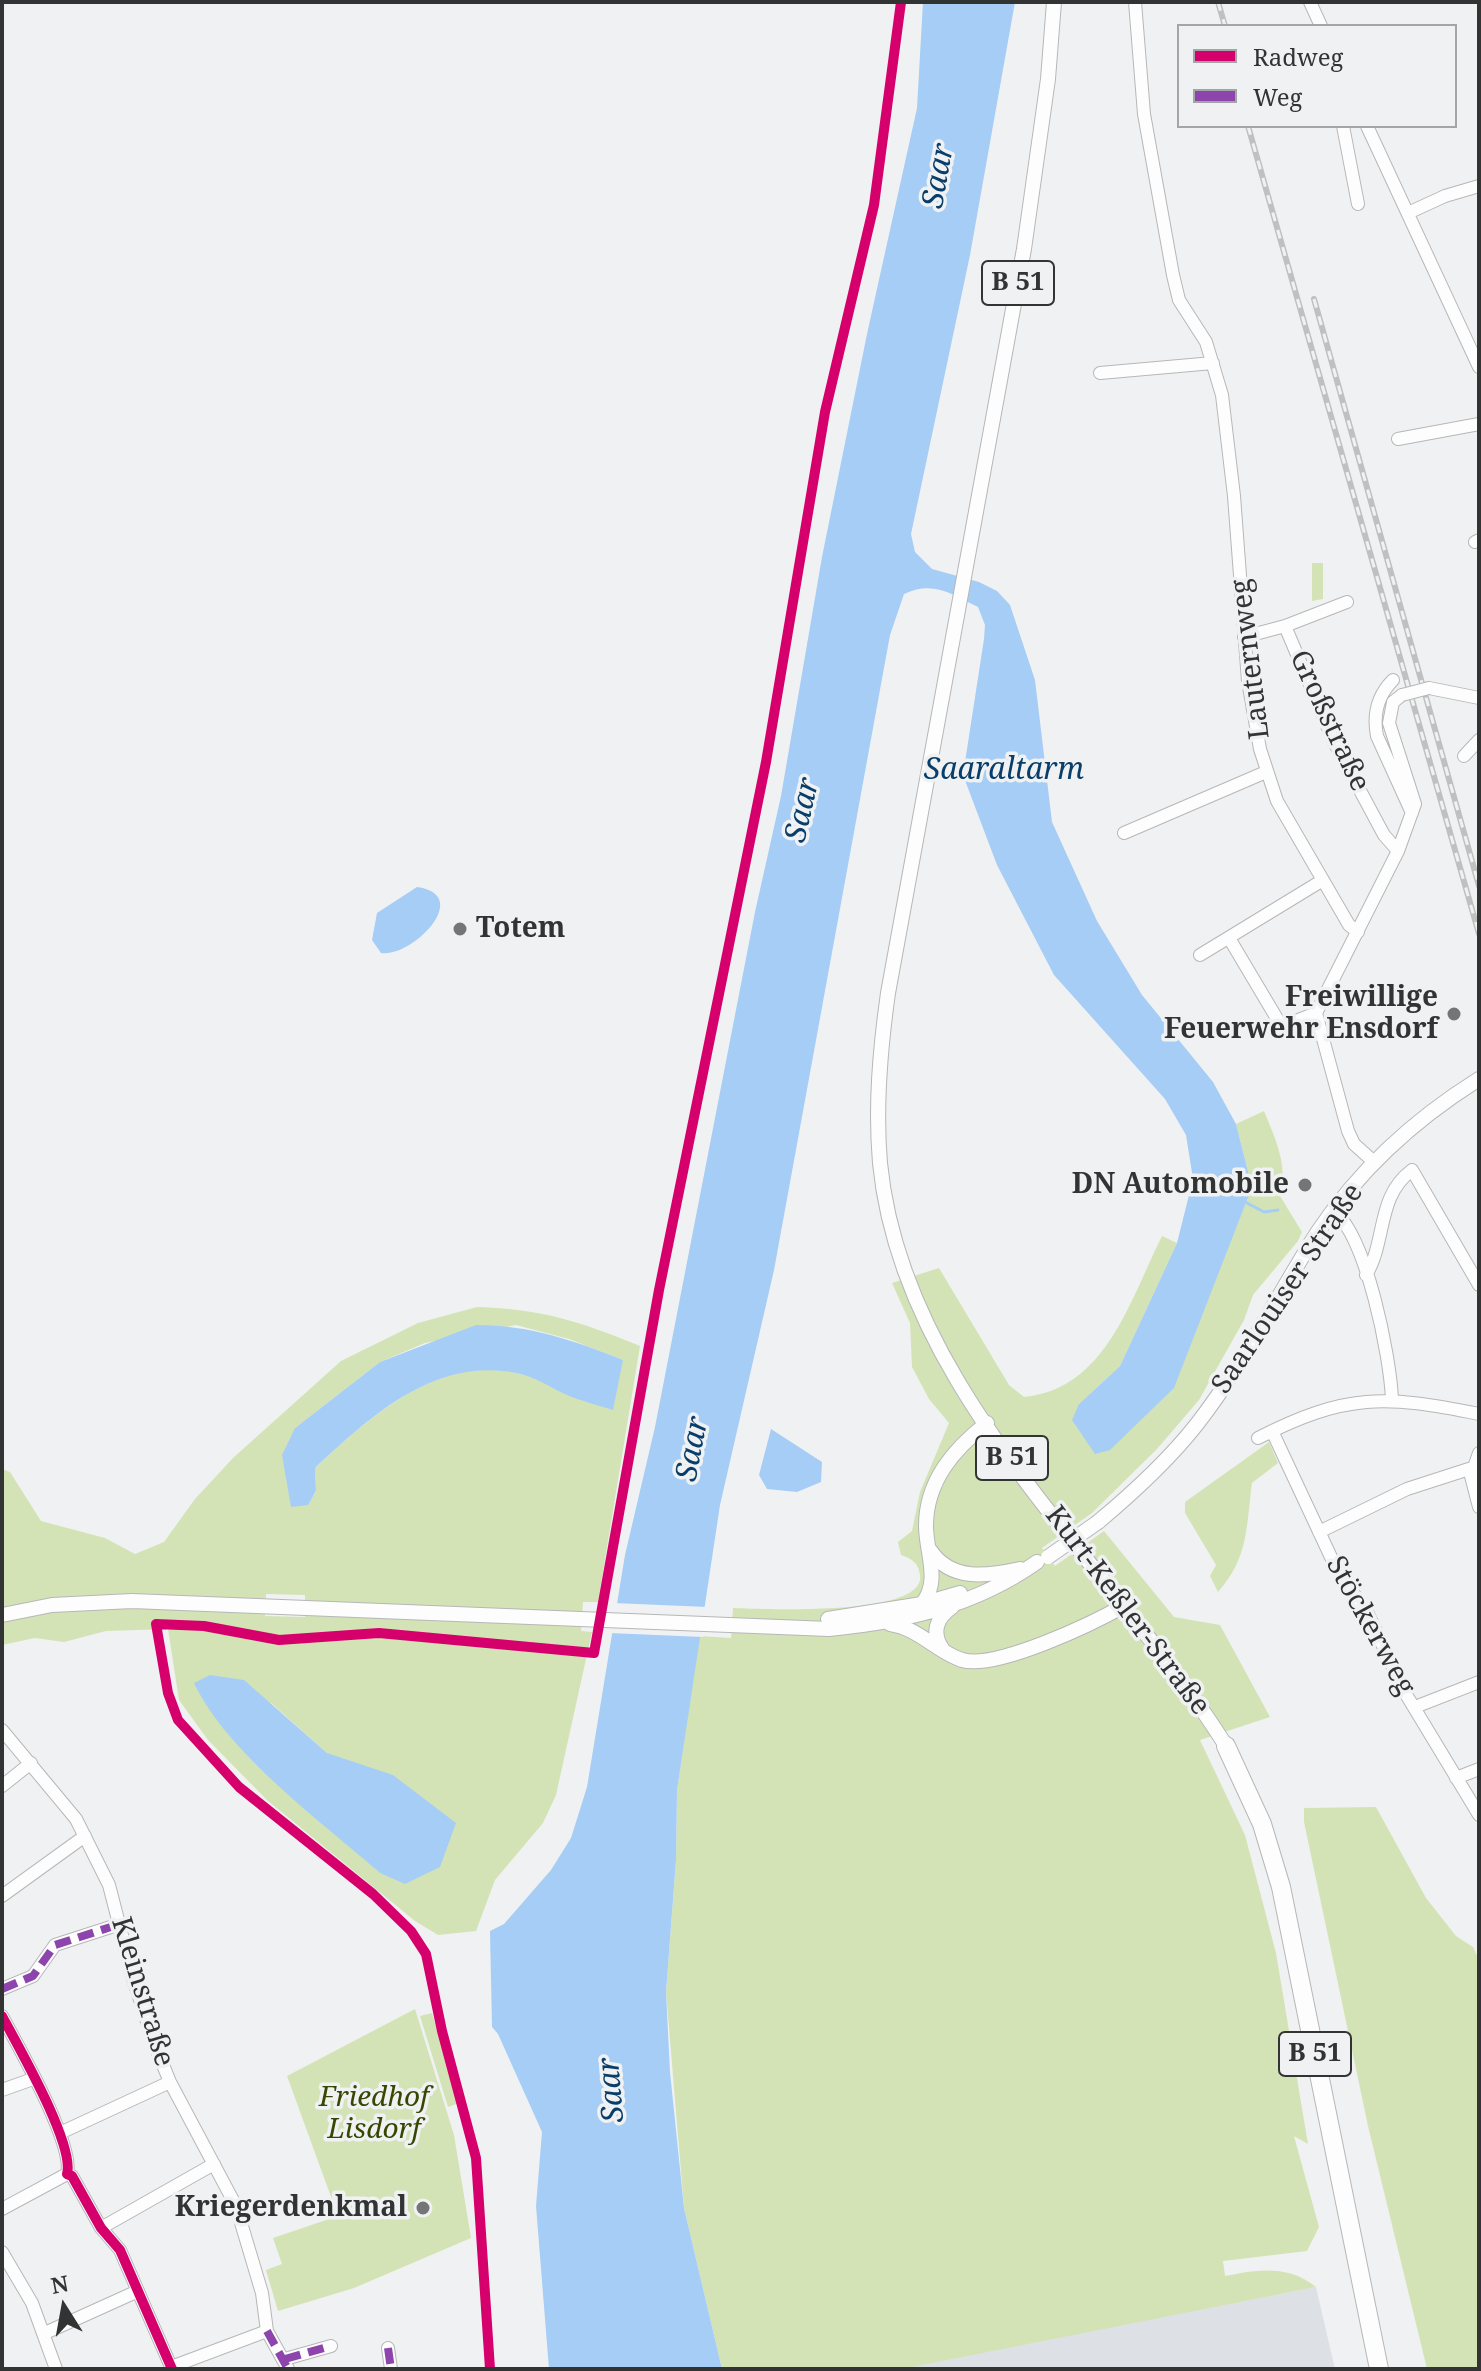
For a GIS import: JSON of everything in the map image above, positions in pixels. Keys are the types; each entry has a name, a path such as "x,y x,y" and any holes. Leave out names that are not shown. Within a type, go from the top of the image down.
{"highway":[{"name":"B 51","path":"1226,1746 1262,1824 1281,1887 1379,2369"}],"main road":[{"name":"Kurt-Keßler-Straße","path":"1054,2 1048,79 1024,249 888,993 881,1047 878,1131 886,1201 906,1278 949,1371 1125,1605 1226,1746"},
{"name":"Saarlouiser Straße","path":"1042,1559 1098,1522 1179,1446 1238,1364 1334,1211 1374,1162 1438,1106 1479,1079"},
{"path":"922,1604 932,1585 926,1526 938,1477 949,1455 987,1423"},
{"path":"930,1550 946,1566 970,1575 986,1576 1021,1569"},
{"path":"771,1625 922,1604 1042,1559"},
{"path":"870,1625 959,1603 995,1589 1042,1559"},
{"path":"8,1613 89,1601 265,1605 829,1629 901,1626 946,1653 970,1662 1003,1656 1087,1626 1125,1605"},
{"path":"946,1653 939,1645 936,1626 941,1615 959,1603"}],"street":[{"name":"Lauternweg","path":"1135,2 1149,151 1173,275 1179,300 1206,342 1222,395 1244,637 1253,714 1266,772 1285,816 1349,925 1358,932"},
{"path":"1310,2 1320,24"},
{"path":"1343,128 1358,204"},
{"path":"1368,128 1479,367"},
{"path":"1408,213 1445,196 1479,186"},
{"path":"1100,373 1213,363"},
{"path":"1398,439 1479,424"},
{"path":"1285,626 1347,602"},
{"name":"Großstraße","path":"1244,637 1285,626 1334,742 1384,835 1398,851"},
{"path":"1393,680 1380,696 1375,723 1377,736 1412,813"},
{"path":"1229,938 1279,1022 1288,1024 1316,1013 1398,851 1412,813 1414,793 1389,723 1393,702 1402,695 1429,688 1479,698"},
{"path":"1464,756 1479,740"},
{"path":"1124,833 1266,772"},
{"path":"1200,955 1323,880"},
{"path":"1316,1013 1348,1131 1354,1144 1374,1162"},
{"path":"1366,1275 1388,1198 1395,1185 1412,1170 1479,1285"},
{"path":"1334,1211 1350,1229 1366,1275 1385,1342 1392,1399"},
{"path":"1258,1438 1330,1408 1392,1399 1479,1414"},
{"name":"Stöckerweg","path":"1272,1431 1337,1570 1368,1614 1415,1707 1479,1815"},
{"path":"1479,1453 1472,1468 1479,1507"},
{"path":"1319,1532 1407,1489 1472,1468"},
{"path":"1415,1707 1479,1682"},
{"name":"Kleinstraße","path":"2,1730 64,1802 109,1885 143,2012 170,2082 245,2230 262,2293 267,2331 287,2364 331,2346"},
{"path":"2,1786 31,1763"},
{"path":"1456,1778 1479,1769"},
{"path":"2,1896 85,1836"},
{"path":"2,1989 33,1976 55,1945 120,1924"},
{"path":"2,2016 60,2133 69,2162 67,2174"},
{"path":"2,2090 33,2079"},
{"path":"60,2133 170,2082"},
{"path":"101,2228 214,2164"},
{"path":"2,2209 67,2174"},
{"path":"67,2174 72,2176 101,2228 120,2250 172,2368 267,2331"},
{"path":"2,2252 22,2283 45,2333 56,2369"},
{"path":"45,2333 138,2291"},
{"path":"388,2348 391,2369"}],"shaded area":[{"path":"1316,2287 1335,2369 902,2367"}],"green space":[{"path":"1312,563 1323,563 1323,599 1312,601"},
{"path":"1264,1111 1282,1163 1280,1196 1302,1232 1298,1241 1253,1295 1244,1320 1199,1400 1157,1449 1092,1513 1042,1548 1055,1566 1104,1531 1174,1617 1220,1625 1270,1717 1200,1740 1245,1835 1276,1953 1308,2144 1294,2136 1319,2227 1307,2251 1223,2261 1225,2276 1284,2272 1316,2287 902,2369 722,2369 684,2208 666,1992 676,1860 677,1790 699,1636 731,1638 733,1608 840,1608 898,1598 915,1589 920,1575 918,1567 901,1555 898,1542 912,1531 920,1492 949,1423 929,1399 912,1367 910,1323 892,1283 939,1268 1009,1385 1024,1397 1052,1390 1076,1377 1095,1359 1126,1313 1162,1236 1177,1243 1120,1366 1079,1404 1095,1453 1252,1187 1236,1124"},
{"path":"477,1307 521,1310 560,1318 640,1346 598,1602 583,1602 581,1631 592,1632 556,1795 543,1823 495,1880 476,1931 438,1935 415,1921 268,1801 208,1740 179,1700 168,1629 106,1631 64,1642 35,1638 2,1645 2,1469 10,1472 41,1521 105,1538 135,1554 164,1542 195,1499 233,1458 341,1361 418,1323","holes":["516,1325 569,1339 623,1360 566,1394 530,1377 495,1370 462,1373 430,1383 371,1419 315,1468 316,1492 308,1504 295,1428 380,1362 425,1343","266,1594 305,1595 305,1617 265,1616","271,1703 327,1753 380,1873 246,1754"]},
{"path":"1269,1442 1278,1463 1252,1483 1241,1554 1218,1592 1210,1576 1216,1565 1185,1513 1185,1502"},
{"path":"1376,1807 1426,1898 1456,1936 1473,1947 1479,1960 1479,2369 1427,2369 1368,2126 1304,1822 1304,1808"},
{"name":"Friedhof Lisdorf","path":"415,2009 454,2135 471,2238 354,2288 278,2311 266,2270 282,2264 273,2238 338,2216 287,2076"},
{"path":"432,2013 459,2103 448,2107 420,2016"}],"water":[{"path":"923,2 1015,2 970,255 911,534 915,552 932,569 979,582 997,591 1010,605 1035,680 1052,822 1097,921 1142,995 1213,1082 1236,1124 1252,1187 1174,1388 1110,1450 1095,1454 1072,1420 1079,1404 1120,1366 1177,1243 1193,1179 1186,1135 1165,1099 1054,975 997,865 963,775 984,639 985,625 978,607 942,590 924,588 904,594 890,635 774,1270 720,1505 677,1790 676,1860 666,1992 670,2072 684,2208 722,2369 549,2369 536,2206 542,2132 498,2034 492,2027 490,1931 504,1924 551,1870 571,1838 587,1787 625,1555 655,1427 755,912 781,796 822,557 867,334 917,108"},
{"path":"417,887 433,892 440,901 439,913 432,925 408,946 381,953 372,940 377,913"},
{"path":"476,1325 551,1335 623,1360 613,1410 572,1397 516,1373 486,1370 458,1374 406,1395 359,1429 315,1468 316,1491 308,1505 291,1507 282,1455 295,1428 380,1362"},
{"path":"771,1429 822,1462 821,1482 797,1492 767,1489 759,1475"},
{"path":"210,1675 244,1680 327,1753 393,1775 456,1823 440,1867 405,1884 380,1873 304,1809 229,1735 194,1683"}],"pier":[{"path":"613,1603 708,1607 703,1637 609,1633"}],"waterway":[{"path":"1245,1202 1264,1212 1278,1210"}],"railway":[{"path":"1218,2 1224,24"},
{"path":"1249,128 1479,934"},
{"path":"1314,299 1479,886"}],"marked path":[{"path":"2,1989 33,1976 55,1945 120,1924"},
{"path":"267,2331 288,2369"},
{"path":"285,2359 331,2346"},
{"path":"388,2348 391,2369"}],"cycle path":[{"path":"490,2369 476,2158 442,2031 426,1954 411,1931 373,1894 239,1787 178,1720 168,1693 156,1624 204,1626 279,1640 379,1633 594,1653 659,1290 766,762 825,412 874,205 901,2"},
{"path":"2,2016 54,2119 67,2160 67,2174"},
{"path":"67,2174 72,2176 101,2228 120,2250 172,2369"}],"place":[{"name":"Totem","path":"460,929"},
{"name":"Freiwillige Feuerwehr Ensdorf","path":"1454,1014"},
{"name":"DN Automobile","path":"1305,1185"},
{"name":"Kriegerdenkmal","path":"423,2208"}],"water label":[{"name":"Saar","path":"939,176"},
{"name":"Saaraltarm","path":"1004,770"},
{"name":"Saar","path":"803,810"},
{"name":"Saar","path":"693,1449"},
{"name":"Saar","path":"612,2090"}]}
